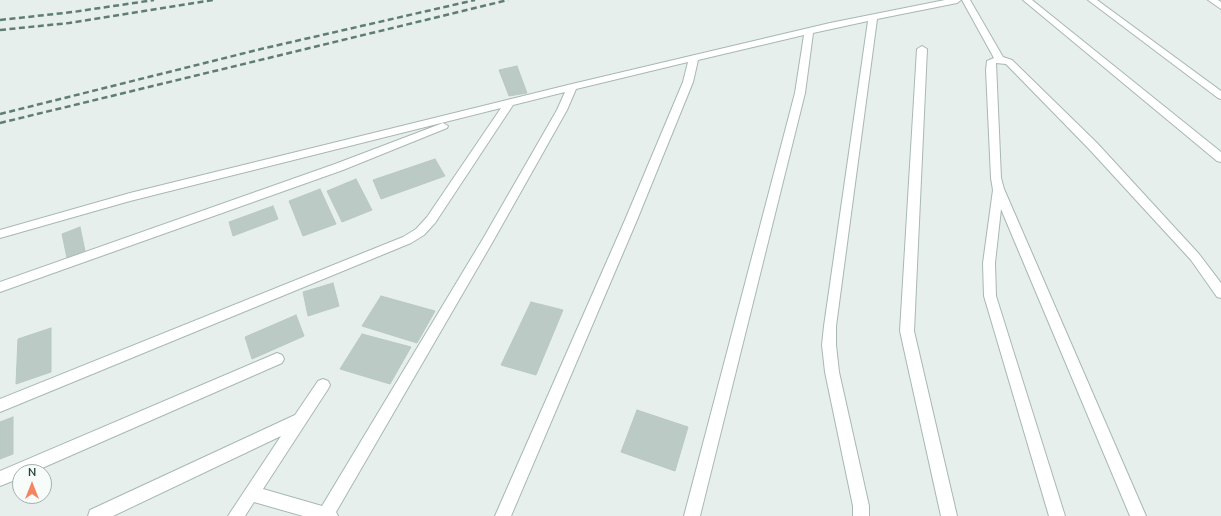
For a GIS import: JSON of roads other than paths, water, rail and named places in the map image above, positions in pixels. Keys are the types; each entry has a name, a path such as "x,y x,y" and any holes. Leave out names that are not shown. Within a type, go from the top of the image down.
{"street":[{"path":"0,234 130,197 509,104 572,87 873,17 957,0"},
{"path":"966,0 999,59"},
{"path":"1027,0 1221,158"},
{"path":"1092,0 1221,96"},
{"path":"1212,0 1221,6"},
{"path":"861,516 861,506 832,372 829,345 830,326 873,17"},
{"path":"692,516 800,93 809,32"},
{"path":"922,49 907,331 949,516"},
{"path":"503,516 631,220 688,82 694,59"},
{"path":"1138,516 998,189 996,178 991,70 992,61 999,59 1004,60 1013,66 1094,146 1195,257 1221,293"},
{"path":"251,493 327,516 492,233 562,110 572,87"},
{"path":"0,406 318,277 420,232 430,220 509,104"},
{"path":"0,287 340,167 487,109"},
{"path":"998,189 988,263 990,296 1057,516"},
{"path":"0,479 277,359"},
{"path":"236,516 323,385"},
{"path":"96,516 299,420"}],"railway":[{"path":"0,20 73,12 154,0"},
{"path":"0,30 69,23 213,0"},
{"path":"0,114 261,49 475,0"},
{"path":"0,123 508,0"}]}
